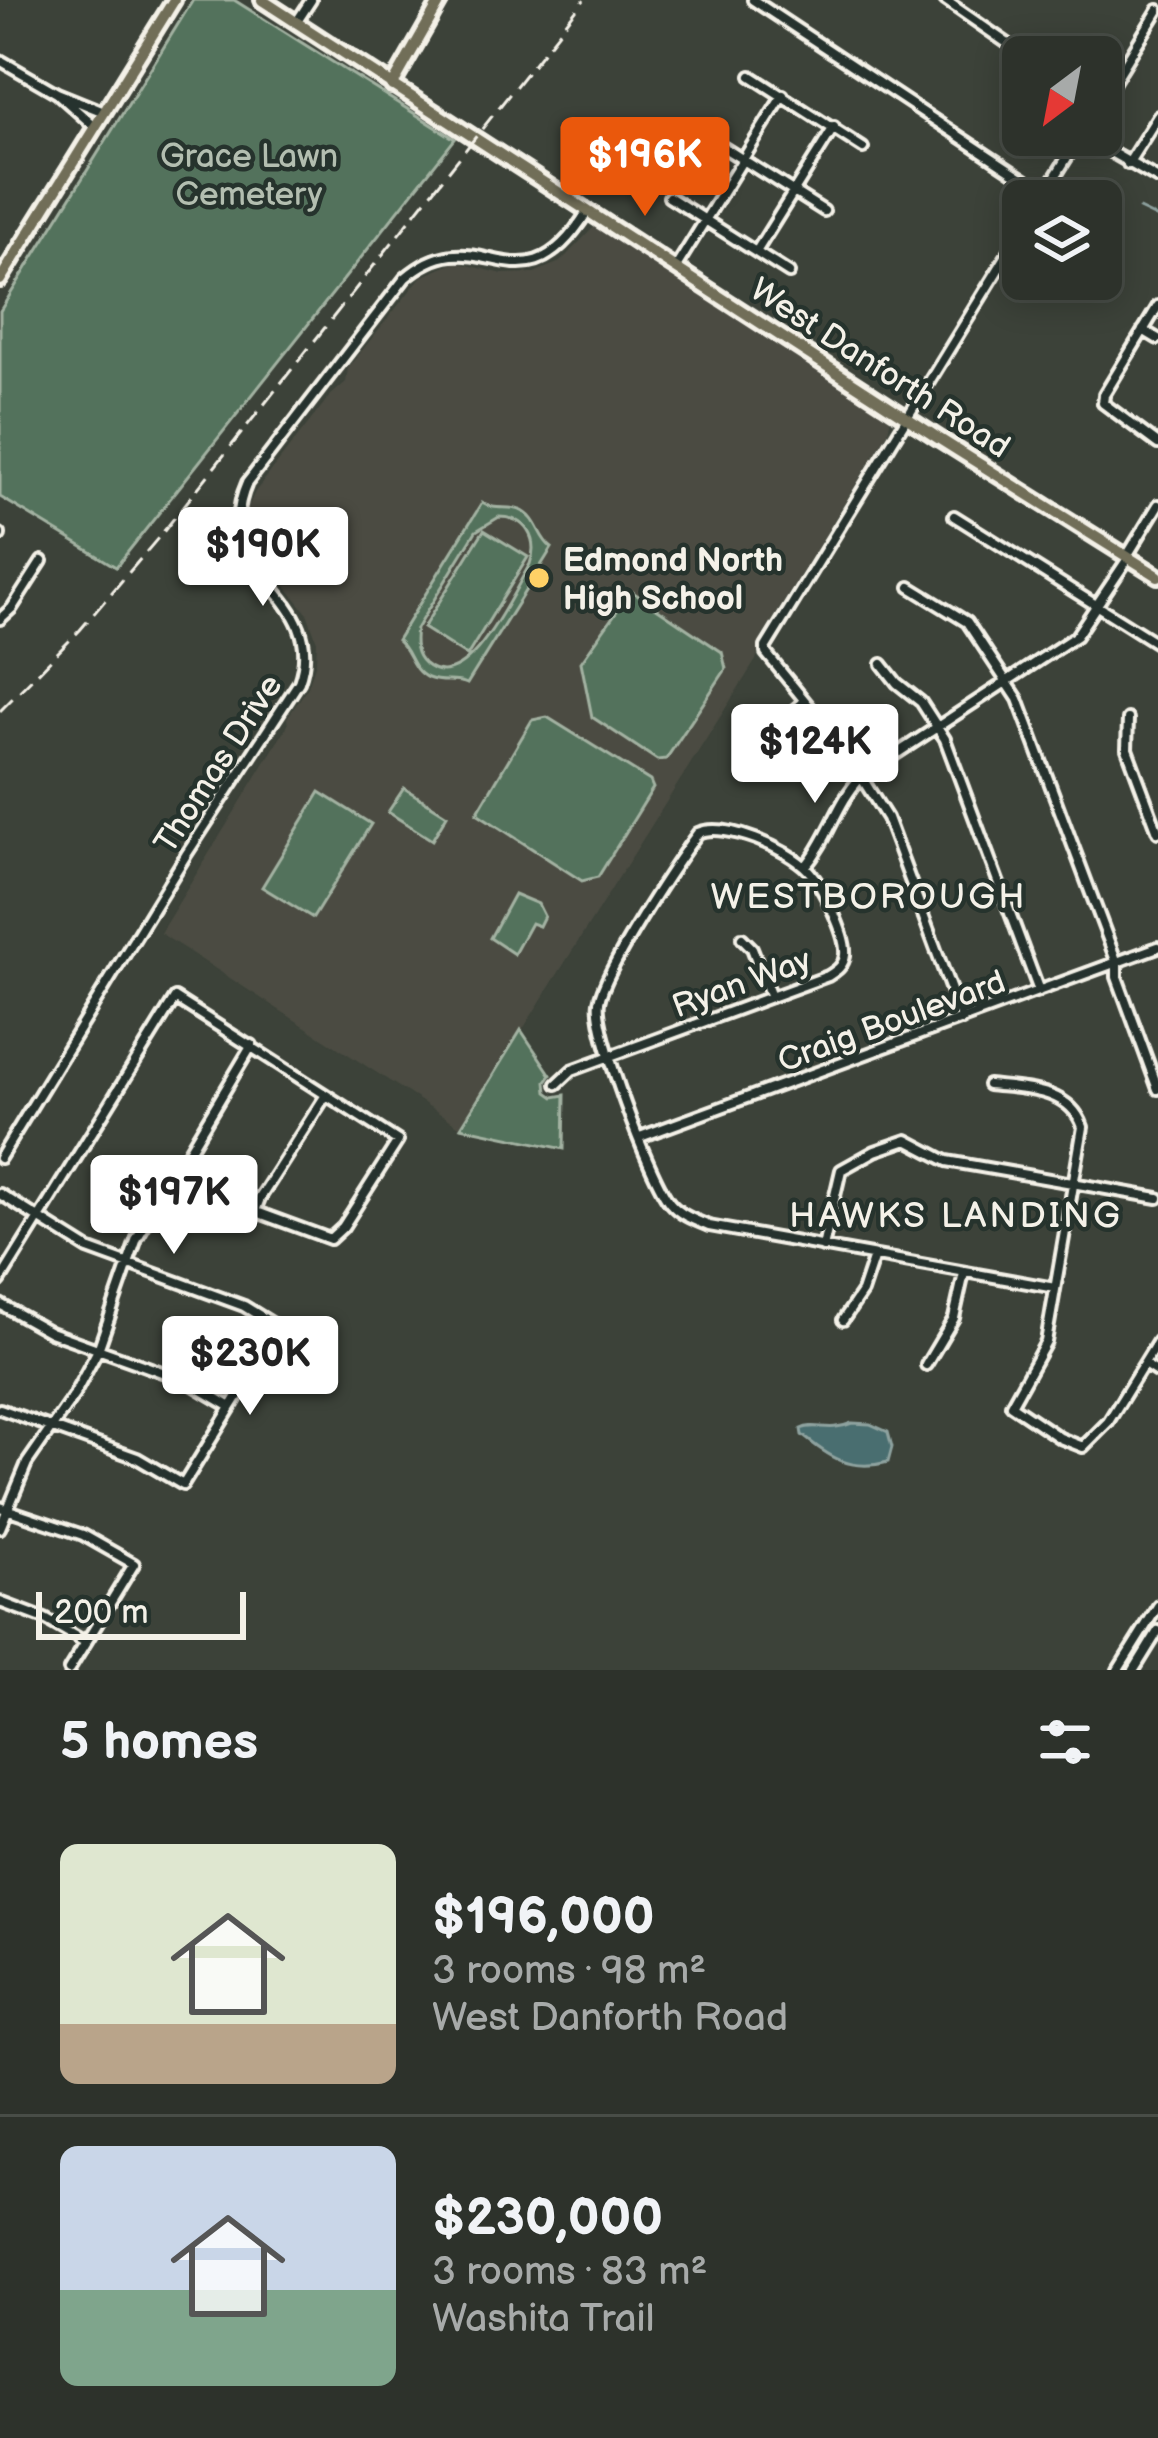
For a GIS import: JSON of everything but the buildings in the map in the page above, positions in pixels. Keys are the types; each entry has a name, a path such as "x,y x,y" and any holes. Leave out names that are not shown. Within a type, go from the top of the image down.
{"main road":[{"path":"0,280 174,0"},
{"name":"West Danforth Road","path":"262,0 1158,576"},
{"path":"392,86 441,0"}],"street":[{"path":"296,23 311,0"},
{"path":"753,0 1018,180"},
{"path":"945,0 1002,39"},
{"path":"1122,69 1158,10"},
{"path":"0,60 57,93 104,112"},
{"path":"751,76 863,148"},
{"path":"57,93 95,127"},
{"path":"676,267 783,95"},
{"path":"1128,164 1158,116"},
{"path":"756,252 834,127"},
{"path":"715,142 824,212"},
{"path":"1115,156 1158,179"},
{"path":"669,197 789,273"},
{"name":"Thomas Drive","path":"0,1158 186,855 299,682 306,648 302,629 293,610 249,560 238,537 238,512 248,484 405,278 421,264 435,256 464,252 512,264 536,262 572,237 588,210"},
{"path":"962,1020 895,834 861,777 766,653 766,640 1002,262"},
{"path":"1158,306 1103,395 1103,403 1158,444"},
{"path":"1143,330 1158,339"},
{"path":"1054,1288 709,1226 680,1213 659,1188 610,1056 600,1025 602,993 698,833 724,829 805,867 825,840 841,801 861,777 1076,636 1158,505"},
{"path":"954,516 1158,644"},
{"path":"0,620 42,561"},
{"path":"910,587 967,622 1028,720 1158,1089"},
{"path":"882,664 921,702 945,739 1039,991"},
{"path":"764,748 787,716 805,701"},
{"path":"1129,719 1127,748 1158,832"},
{"name":"Ryan Way","path":"556,1084 572,1070 834,973 845,956 823,891 805,867"},
{"path":"742,938 752,948 771,997"},
{"name":"Craig Boulevard","path":"640,1137 1158,947"},
{"path":"0,1281 175,998 398,1141 343,1227 330,1239 232,1203 178,1170"},
{"path":"0,1528 3,1508 27,1463 74,1395 98,1350 137,1238 253,1046"},
{"path":"988,1085 1047,1093 1072,1107 1083,1127 1046,1342 1011,1405 1060,1438 1083,1447 1108,1422 1158,1341"},
{"path":"255,1211 326,1095"},
{"path":"823,1247 841,1170 898,1142 916,1142 947,1161 1158,1198"},
{"path":"0,1194 88,1249 230,1300 325,1356"},
{"path":"843,1320 862,1292 874,1256"},
{"path":"926,1365 954,1318 964,1273"},
{"path":"0,1304 50,1332 187,1381 231,1407"},
{"path":"0,1409 137,1458 183,1485 280,1328"},
{"path":"1144,1364 1158,1373"},
{"path":"3,1508 83,1535 134,1564 69,1670"},
{"path":"0,1603 46,1619 86,1642"},
{"path":"1118,1670 1158,1606"},
{"path":"1134,1670 1158,1631"}],"shaded area":[{"name":"Edmond North High School","path":"596,225 890,421 888,432 762,637 756,660 461,1127 160,933 288,725 287,718 308,687 316,662 317,641 307,613 272,568 248,525 248,507 255,492 346,382 348,368 421,277 456,262 503,274 534,273 560,262"}],"green space":[{"name":"Grace Lawn Cemetery","path":"193,0 234,0 455,139 116,567 0,497 0,311"},
{"path":"482,503 516,509 531,518 552,548 467,684 422,675 397,640","holes":["499,517 523,525 533,546 530,564 512,596 472,655 441,671 425,664 416,648 416,629 476,531"]},
{"path":"484,530 528,557 467,656 423,628"},
{"path":"631,591 722,652 726,669 666,759 657,760 592,717 581,662"},
{"path":"547,717 650,781 653,788 598,877 582,881 477,813 532,720"},
{"path":"404,788 447,815 432,840 388,812"},
{"path":"320,792 371,824 313,918 262,887"},
{"path":"514,894 538,904 544,916 539,926 531,923 514,954 490,938"},
{"path":"521,1030 551,1075 547,1092 554,1097 565,1095 564,1149 461,1127"}],"water":[{"path":"852,1423 888,1432 892,1447 888,1462 842,1461 802,1435 801,1429 807,1427"}],"waterway":[{"path":"1139,209 1158,218"}],"railway":[{"path":"0,711 80,630 164,531 584,0"}],"place":[{"name":"Edmond North High School","path":"539,578"}],"district":[{"name":"WESTBOROUGH","path":"869,895"},
{"name":"HAWKS LANDING","path":"956,1214"}]}
